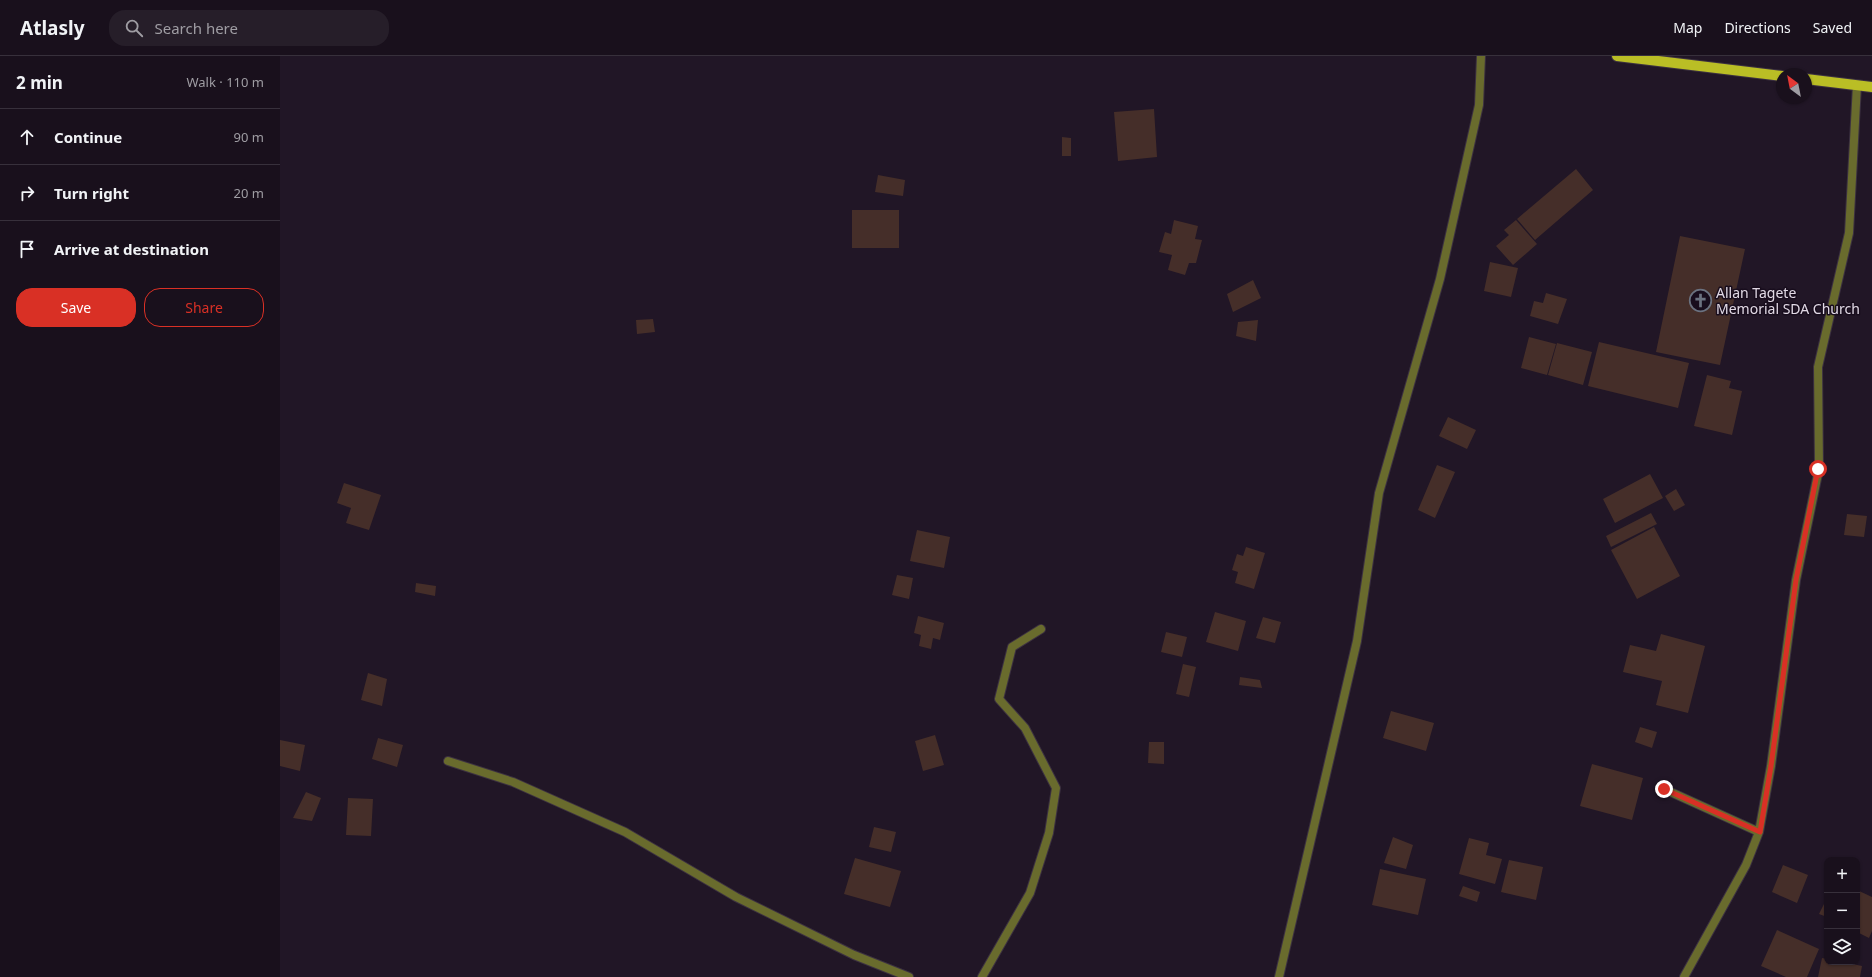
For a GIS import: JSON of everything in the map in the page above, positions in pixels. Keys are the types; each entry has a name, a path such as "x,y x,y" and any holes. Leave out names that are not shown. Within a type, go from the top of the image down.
{"main road":[{"path":"1617,56 1776,75"},
{"path":"1812,80 1872,87"}],"street":[{"path":"1279,977 1357,641 1379,493 1440,279 1479,105 1481,56"},
{"path":"1684,977 1746,865 1760,832 1771,766 1796,580 1818,469 1818,367 1849,233 1856,85"},
{"path":"982,977 1030,893 1050,833 1056,788 1025,728 999,699 1012,648 1041,629"},
{"path":"448,761 513,782 625,832 736,898 854,955 909,977"},
{"path":"1664,789 1760,832"}],"building":[{"path":"1154,109 1157,157 1118,161 1114,112"},
{"path":"1062,137 1071,138 1071,156 1062,156"},
{"path":"1576,169 1593,190 1535,240 1517,219"},
{"path":"878,175 905,180 903,196 875,192"},
{"path":"852,210 899,210 899,248 852,248"},
{"path":"1174,220 1198,226 1195,239 1202,240 1196,263 1189,263 1185,275 1168,270 1172,255 1159,252 1165,232 1171,234"},
{"path":"1516,220 1537,244 1513,265 1496,246 1509,235 1504,230"},
{"name":"Allan Tagete Memorial SDA Church","path":"1680,236 1745,249 1720,365 1656,352"},
{"path":"1490,262 1518,268 1511,297 1484,291"},
{"path":"1253,280 1261,298 1233,312 1227,294"},
{"path":"1546,293 1567,299 1558,324 1530,316 1534,301 1543,303"},
{"path":"653,319 655,332 637,334 636,320"},
{"path":"1258,320 1256,341 1236,336 1238,322"},
{"path":"1529,337 1556,344 1547,375 1521,368"},
{"path":"1599,342 1689,363 1678,408 1588,386"},
{"path":"1557,343 1592,352 1583,385 1548,375"},
{"path":"1707,375 1731,381 1729,388 1742,391 1732,435 1694,426"},
{"path":"1448,417 1476,430 1467,449 1439,436"},
{"path":"1437,465 1455,472 1435,518 1418,510"},
{"path":"1650,474 1663,498 1615,523 1603,499"},
{"path":"344,483 381,495 369,530 346,523 351,508 337,503"},
{"path":"1676,489 1685,505 1674,511 1665,496"},
{"path":"1651,513 1657,524 1611,547 1606,536"},
{"path":"1847,514 1867,516 1864,537 1844,535"},
{"path":"1654,527 1680,576 1637,599 1611,550"},
{"path":"917,530 950,537 944,568 910,561"},
{"path":"1246,547 1265,553 1254,589 1235,583 1238,572 1232,570 1237,554 1243,556"},
{"path":"897,575 913,578 909,599 892,595"},
{"path":"416,583 436,586 435,596 415,592"},
{"path":"1215,612 1246,621 1238,651 1206,642"},
{"path":"918,616 944,623 940,640 933,638 931,649 919,646 921,635 914,633"},
{"path":"1263,617 1281,622 1275,643 1256,638"},
{"path":"1166,632 1187,637 1182,657 1161,652"},
{"path":"1661,634 1705,646 1688,713 1656,705 1662,681 1623,672 1630,645 1656,651"},
{"path":"1183,664 1196,667 1189,697 1176,694"},
{"path":"368,673 387,679 382,706 361,700"},
{"path":"1240,677 1260,680 1262,688 1239,685"},
{"path":"1391,711 1434,723 1426,751 1383,738"},
{"path":"1640,727 1657,732 1652,748 1635,742"},
{"path":"935,735 944,765 923,771 915,741"},
{"path":"378,738 403,745 397,767 372,759"},
{"path":"280,740 305,745 300,771 280,766"},
{"path":"1149,742 1164,742 1164,764 1148,763"},
{"path":"1592,764 1643,778 1632,820 1580,806"},
{"path":"306,792 321,798 312,821 293,818"},
{"path":"348,798 373,799 371,836 346,835"},
{"path":"874,827 896,832 891,852 869,847"},
{"path":"1393,837 1413,845 1406,869 1384,863"},
{"path":"1469,838 1489,843 1486,855 1502,859 1495,884 1459,874"},
{"path":"855,858 901,871 890,907 844,894"},
{"path":"1509,860 1543,867 1536,900 1501,892"},
{"path":"1783,865 1808,875 1797,903 1772,892"},
{"path":"1380,869 1426,879 1418,915 1372,905"},
{"path":"1463,886 1480,892 1477,902 1459,896"},
{"path":"1860,891 1872,897 1872,931 1869,938 1860,934"},
{"path":"1824,904 1824,916 1819,914"},
{"path":"1777,930 1819,949 1807,977 1786,977 1761,966"},
{"path":"1822,958 1824,958 1824,965 1862,966 1860,977 1818,977"}],"place":[{"name":"Allan Tagete Memorial SDA Church","path":"1700,300"}],"route":[{"path":"1664,789 1687,801 1760,832 1771,766 1796,580 1818,469"}]}
